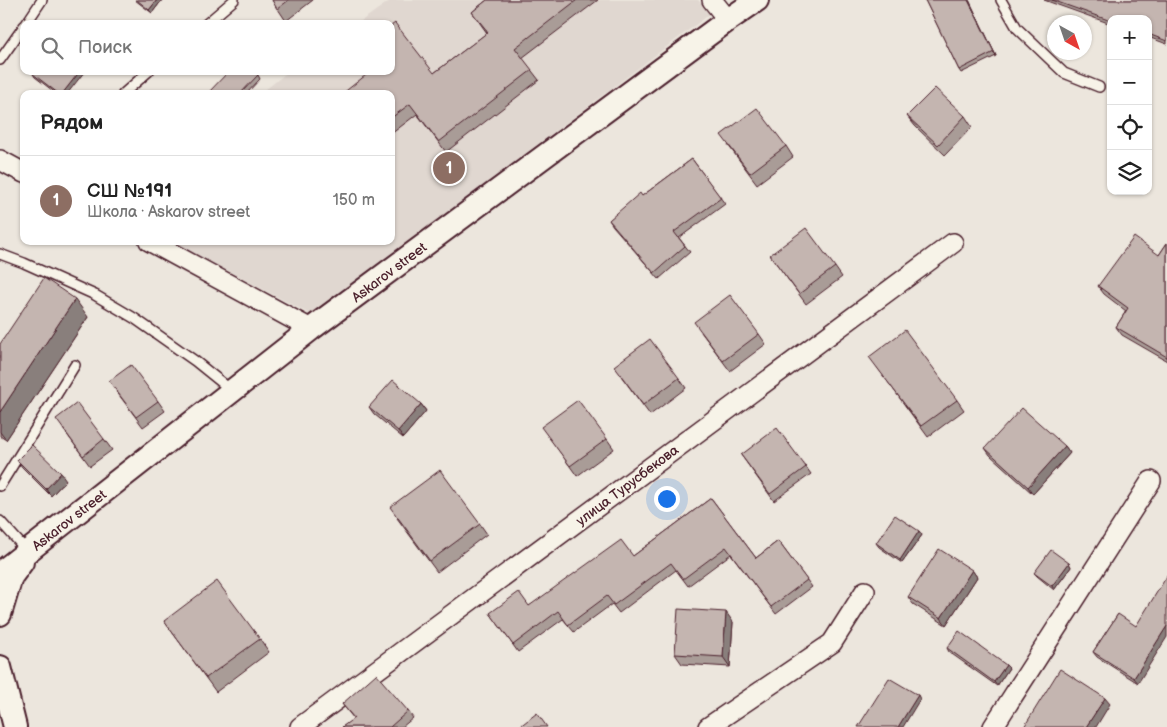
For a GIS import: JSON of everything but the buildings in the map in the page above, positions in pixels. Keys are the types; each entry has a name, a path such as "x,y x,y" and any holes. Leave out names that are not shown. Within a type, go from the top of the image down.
{"street":[{"path":"712,0 728,20"},
{"name":"Askarov street","path":"0,574 311,330 757,0"},
{"path":"0,160 20,171"},
{"name":"улица Турусбекова","path":"300,727 953,243"},
{"path":"156,245 311,330"},
{"path":"993,727 1152,481"},
{"path":"0,614 11,577 28,552"},
{"path":"708,727 832,644 865,591"},
{"path":"0,667 7,700 0,725"},
{"path":"0,667 16,727"}],"lane":[{"path":"28,20 42,0"},
{"path":"211,20 234,0"},
{"path":"1001,0 1017,28 1064,73 1099,86"},
{"path":"0,60 20,32"},
{"path":"128,90 144,75"},
{"path":"0,254 95,295 134,318 233,391"},
{"path":"0,486 75,365"},
{"path":"0,521 28,552"}],"shaded area":[{"path":"391,0 698,0 710,14 312,315 179,245 395,245 395,90 265,90 284,75 395,75 395,20 363,20"}],"place":[{"name":"СШ №191","path":"449,168"}]}
